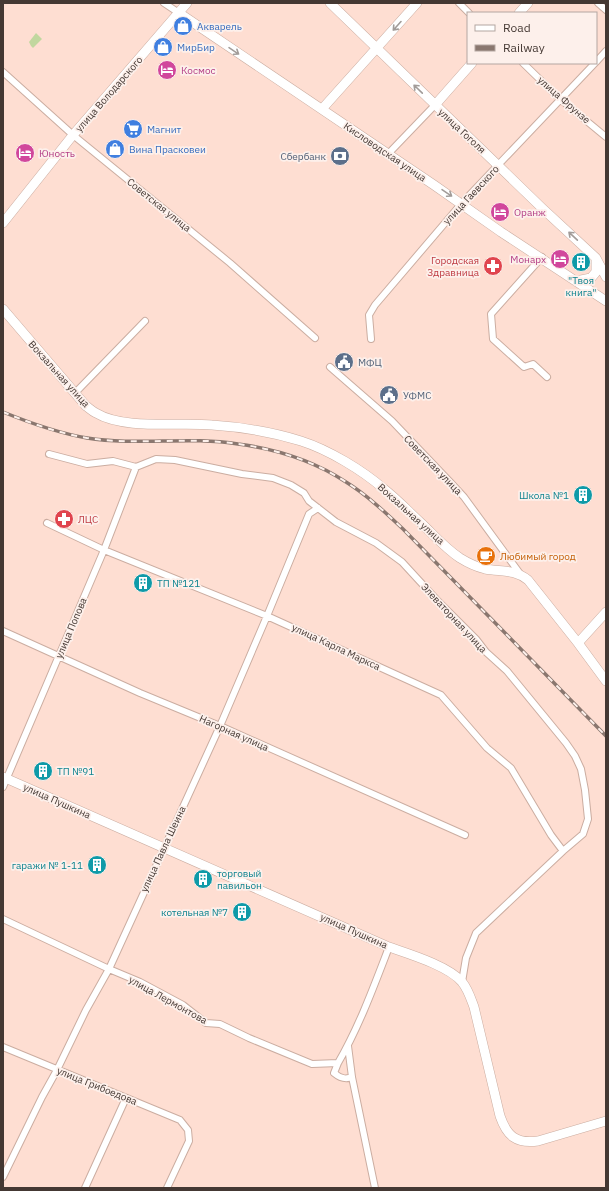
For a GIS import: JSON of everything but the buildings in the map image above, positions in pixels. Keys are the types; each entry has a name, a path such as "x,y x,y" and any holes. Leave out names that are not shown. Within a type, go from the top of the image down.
{"street":[{"name":"Кисловодская улица","path":"164,3 462,203 501,232 542,257 606,301"},
{"name":"улица Володарского","path":"3,223 73,135 187,3"},
{"name":"улица Гоголя","path":"330,3 434,105 596,258 606,277"},
{"path":"322,109 417,3"},
{"path":"459,3 468,12"},
{"path":"520,12 528,3"},
{"path":"598,3 606,10"},
{"name":"улица Гаевского","path":"597,60 606,51"},
{"path":"388,154 471,64"},
{"name":"улица Фрунзе","path":"524,64 560,99 606,136"},
{"name":"улица Гаевского","path":"372,338 369,315 375,305 462,203 593,64"},
{"name":"Советская улица","path":"3,72 73,135 230,263 315,338"},
{"path":"542,257 491,314 493,339 524,367 533,364 547,377"},
{"path":"576,281 591,278 596,272 596,258"},
{"name":"Вокзальная улица","path":"3,309 86,406 96,413 120,422 138,424 211,425 237,427 273,433 303,442 350,464 384,489 460,558 485,569 521,575"},
{"path":"75,393 145,321"},
{"name":"Советская улица","path":"330,367 392,421 452,484 467,501 521,575"},
{"path":"49,454 87,464 113,461 136,467"},
{"name":"Элеваторная улица","path":"136,467 156,459 175,460 242,474 273,478 291,485 304,493 309,502 336,522 376,544 402,562 476,639 486,652 507,671 575,756 581,769 588,819 583,834 476,933 466,958 462,982"},
{"name":"улица Попова","path":"4,781 104,550 136,467"},
{"name":"улица Павла Шеина","path":"3,1177 86,1010 109,969 220,726 267,616 308,514 309,502"},
{"path":"308,514 318,508"},
{"name":"улица Карла Маркса","path":"47,523 104,550 267,616 441,695 487,748 511,768 551,835 563,851"},
{"path":"521,575 537,590 606,681"},
{"path":"578,643 606,612"},
{"name":"Нагорная улица","path":"3,631 464,835"},
{"name":"улица Пушкина","path":"4,781 164,847 455,975 462,982 474,1007 500,1116 504,1127 509,1134 517,1139 526,1143 538,1141 606,1121"},
{"name":"улица Лермонтова","path":"3,919 152,988 183,1005 206,1023 220,1024 249,1038 312,1064 338,1063"},
{"path":"352,1077 345,1079 334,1073 348,1046 389,947"},
{"path":"348,1046 352,1077 375,1188"},
{"name":"улица Грибоедова","path":"3,1047 180,1120 188,1130 189,1141 167,1188"},
{"path":"85,1188 126,1098"}],"green space":[{"path":"36,33 42,39 33,48 29,42"}],"railway":[{"path":"3,412 44,427 87,438 125,441 200,441 252,446 294,457 321,468 354,487 369,498 404,530 606,736"}],"place":[{"name":"Акварель","path":"183,26"},
{"name":"МирБир","path":"163,47"},
{"name":"Космос","path":"167,70"},
{"name":"Магнит","path":"133,129"},
{"name":"Вина Прасковеи","path":"115,149"},
{"name":"Юность","path":"25,153"},
{"name":"Сбербанк","path":"340,156"},
{"name":"Оранж","path":"500,212"},
{"name":"Монарх","path":"560,259"},
{"name":"\"Твоя книга\"","path":"581,262"},
{"name":"Городская Здравница","path":"493,266"},
{"name":"МФЦ","path":"344,362"},
{"name":"УФМС","path":"389,395"},
{"name":"Школа №1","path":"583,495"},
{"name":"ЛЦС","path":"64,519"},
{"name":"Любимый город","path":"486,556"},
{"name":"ТП №121","path":"143,583"},
{"name":"ТП №91","path":"43,771"},
{"name":"гаражи № 1-11","path":"97,865"},
{"name":"торговый павильон","path":"203,879"},
{"name":"котельная №7","path":"242,912"}]}
